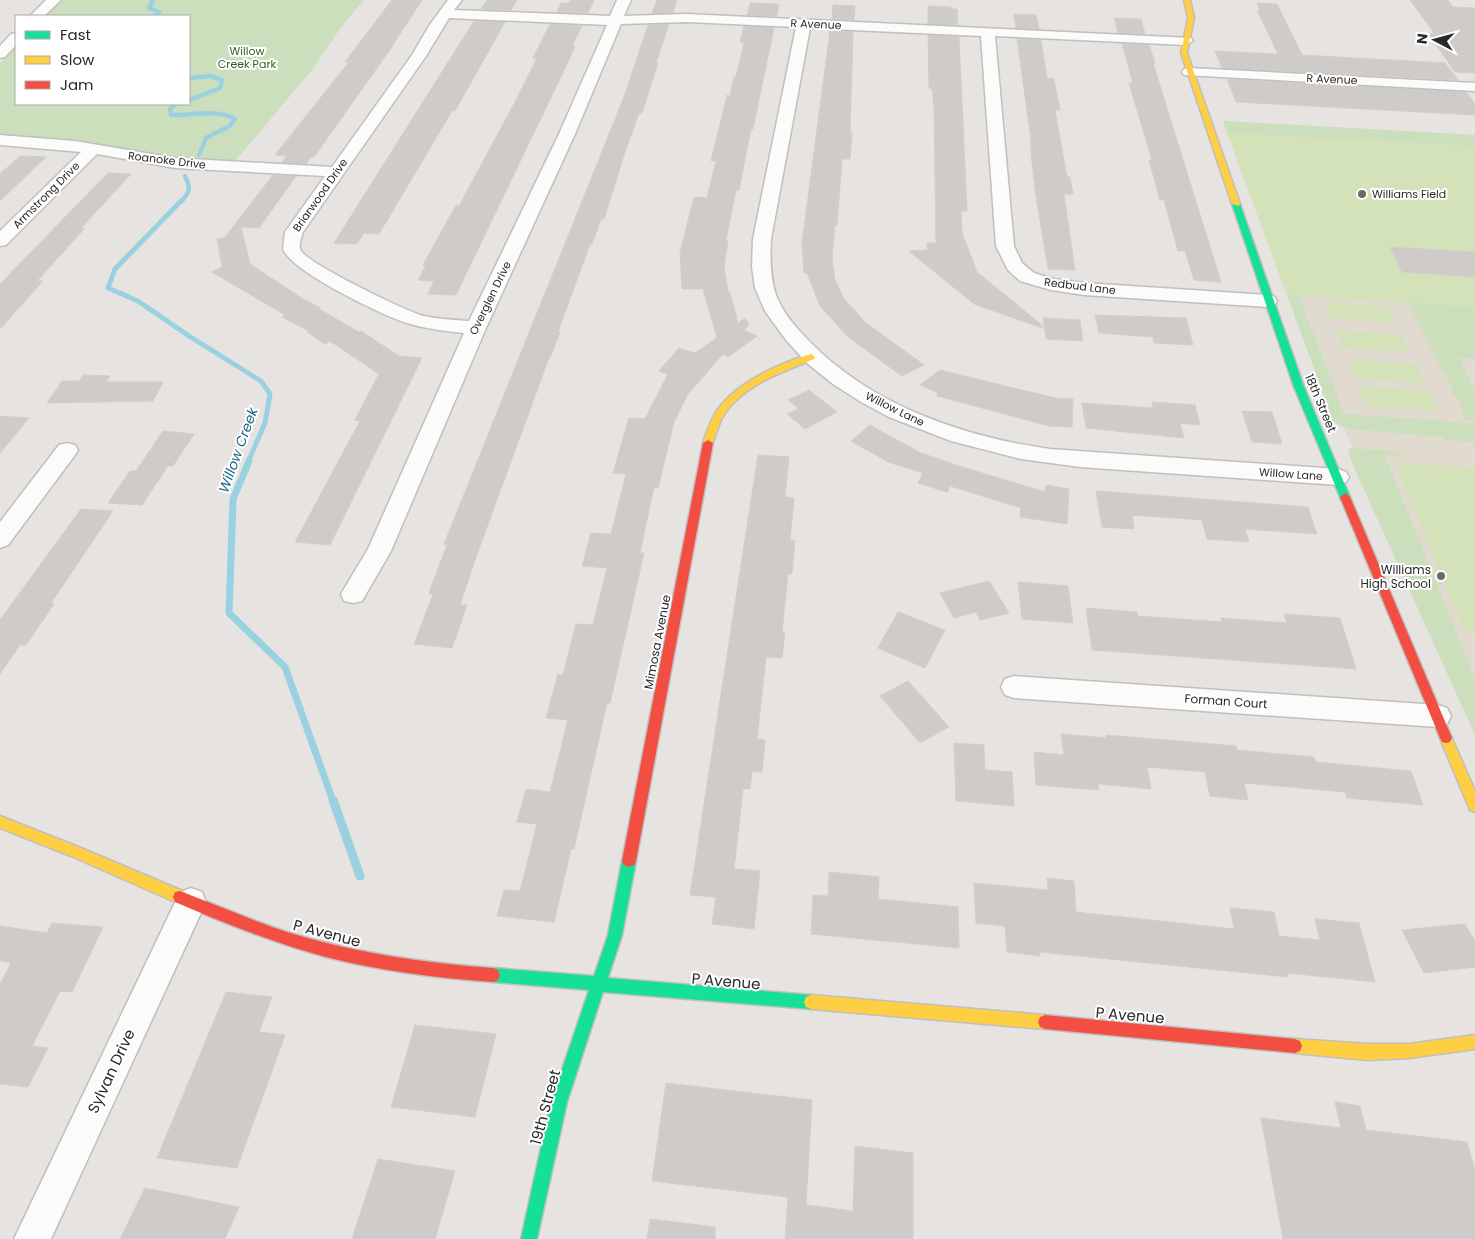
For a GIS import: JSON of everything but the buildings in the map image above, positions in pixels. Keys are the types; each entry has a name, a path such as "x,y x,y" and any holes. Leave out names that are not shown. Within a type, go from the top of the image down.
{"street":[{"path":"38,15 54,0"},
{"name":"Overglen Drive","path":"353,594 379,551 476,328 555,160 624,0"},
{"name":"18th Street","path":"1187,0 1191,18 1184,53 1268,301 1299,387 1475,806"},
{"name":"R Avenue","path":"450,7 615,20 687,18 1186,41"},
{"name":"Briarwood Drive","path":"450,7 420,56 294,232 291,244 292,252 300,260 331,279 407,316 440,324 476,328"},
{"name":"Willow Lane","path":"804,23 762,239 761,263 766,294 774,309 811,357 838,378 876,402 903,415 970,439 1023,452 1073,458 1338,477"},
{"path":"0,54 14,31"},
{"name":"Redbud Lane","path":"988,32 1005,246 1014,266 1027,277 1051,284 1268,301"},
{"name":"R Avenue","path":"1190,72 1475,87"},
{"name":"Roanoke Drive","path":"0,140 56,143 174,163 336,172"},
{"name":"Armstrong Drive","path":"0,241 92,149"},
{"name":"Mimosa Avenue","path":"598,984 615,935 711,430 725,404 738,391 756,380 811,357"},
{"path":"0,539 67,450"},
{"name":"Forman Court","path":"1014,687 1438,716"},
{"name":"P Avenue","path":"0,822 39,836 191,902 307,945 388,964 1367,1052 1409,1051 1475,1042"},
{"name":"Sylvan Drive","path":"32,1239 191,902"},
{"name":"19th Street","path":"529,1239 559,1102 598,984"}],"shaded area":[{"name":"Williams High School","path":"1223,121 1475,135 1475,734 1287,295"}],"green space":[{"name":"Willow Creek Park","path":"61,0 364,0 342,26 312,70 235,161 181,159 70,139 0,135 0,63 15,47 15,105 190,105 190,15 45,15"},
{"path":"1223,121 1475,135 1475,146 1227,133"},
{"name":"Williams Field","path":"1227,133 1475,146 1475,307 1287,295"},
{"path":"1279,273 1475,286 1475,359 1459,358 1475,391 1475,420 1466,420 1458,398 1454,395 1447,376 1443,372 1409,303 1299,296 1344,414 1458,422 1462,424 1475,423 1475,442 1445,440 1443,437 1347,429 1333,421"},
{"path":"1323,302 1388,306 1396,322 1330,318"},
{"path":"1336,330 1402,335 1410,352 1343,348"},
{"path":"1348,360 1416,364 1425,383 1355,378"},
{"path":"1358,386 1428,391 1438,411 1366,406"},
{"path":"1350,448 1396,451 1404,455 1385,456 1475,679 1475,735 1352,463 1348,450"},
{"path":"1395,462 1475,468 1475,632 1464,631"}],"waterway":[{"name":"Willow Creek","path":"153,0 149,8 159,12 156,15"},
{"name":"Willow Creek","path":"190,78 210,76 222,80 220,88 190,100"},
{"name":"Willow Creek","path":"175,105 170,109 171,115 211,113 235,119 230,126 206,138 199,155"},
{"name":"Willow Creek","path":"181,202 189,190 185,176"},
{"name":"Willow Creek","path":"182,200 115,269 108,288 138,301 189,336 261,381 270,394 265,423 248,462"},
{"name":"Willow Creek","path":"249,461 233,499 229,613 285,667 333,801"},
{"name":"Willow Creek","path":"333,800 360,876"}],"traffic: fast":[{"path":"1236,204 1299,387 1345,497"},
{"path":"529,1239 559,1102 615,935 629,861"},
{"path":"493,975 811,1002"}],"traffic: slow":[{"path":"1187,0 1191,18 1184,53 1236,204"},
{"path":"708,443 713,425 722,410 733,398 762,378 811,357"},
{"path":"1446,738 1475,806"},
{"path":"0,822 76,852 180,897"},
{"path":"811,1002 1045,1022"},
{"path":"1295,1046 1367,1052 1409,1051 1475,1042"}],"traffic: jam":[{"path":"629,861 708,443"},
{"path":"1345,497 1446,738"},
{"path":"180,897 252,926 327,950 409,966 493,975"},
{"path":"1045,1022 1295,1046"}],"place":[{"name":"Williams Field","path":"1362,194"},
{"name":"Williams High School","path":"1441,576"}]}
